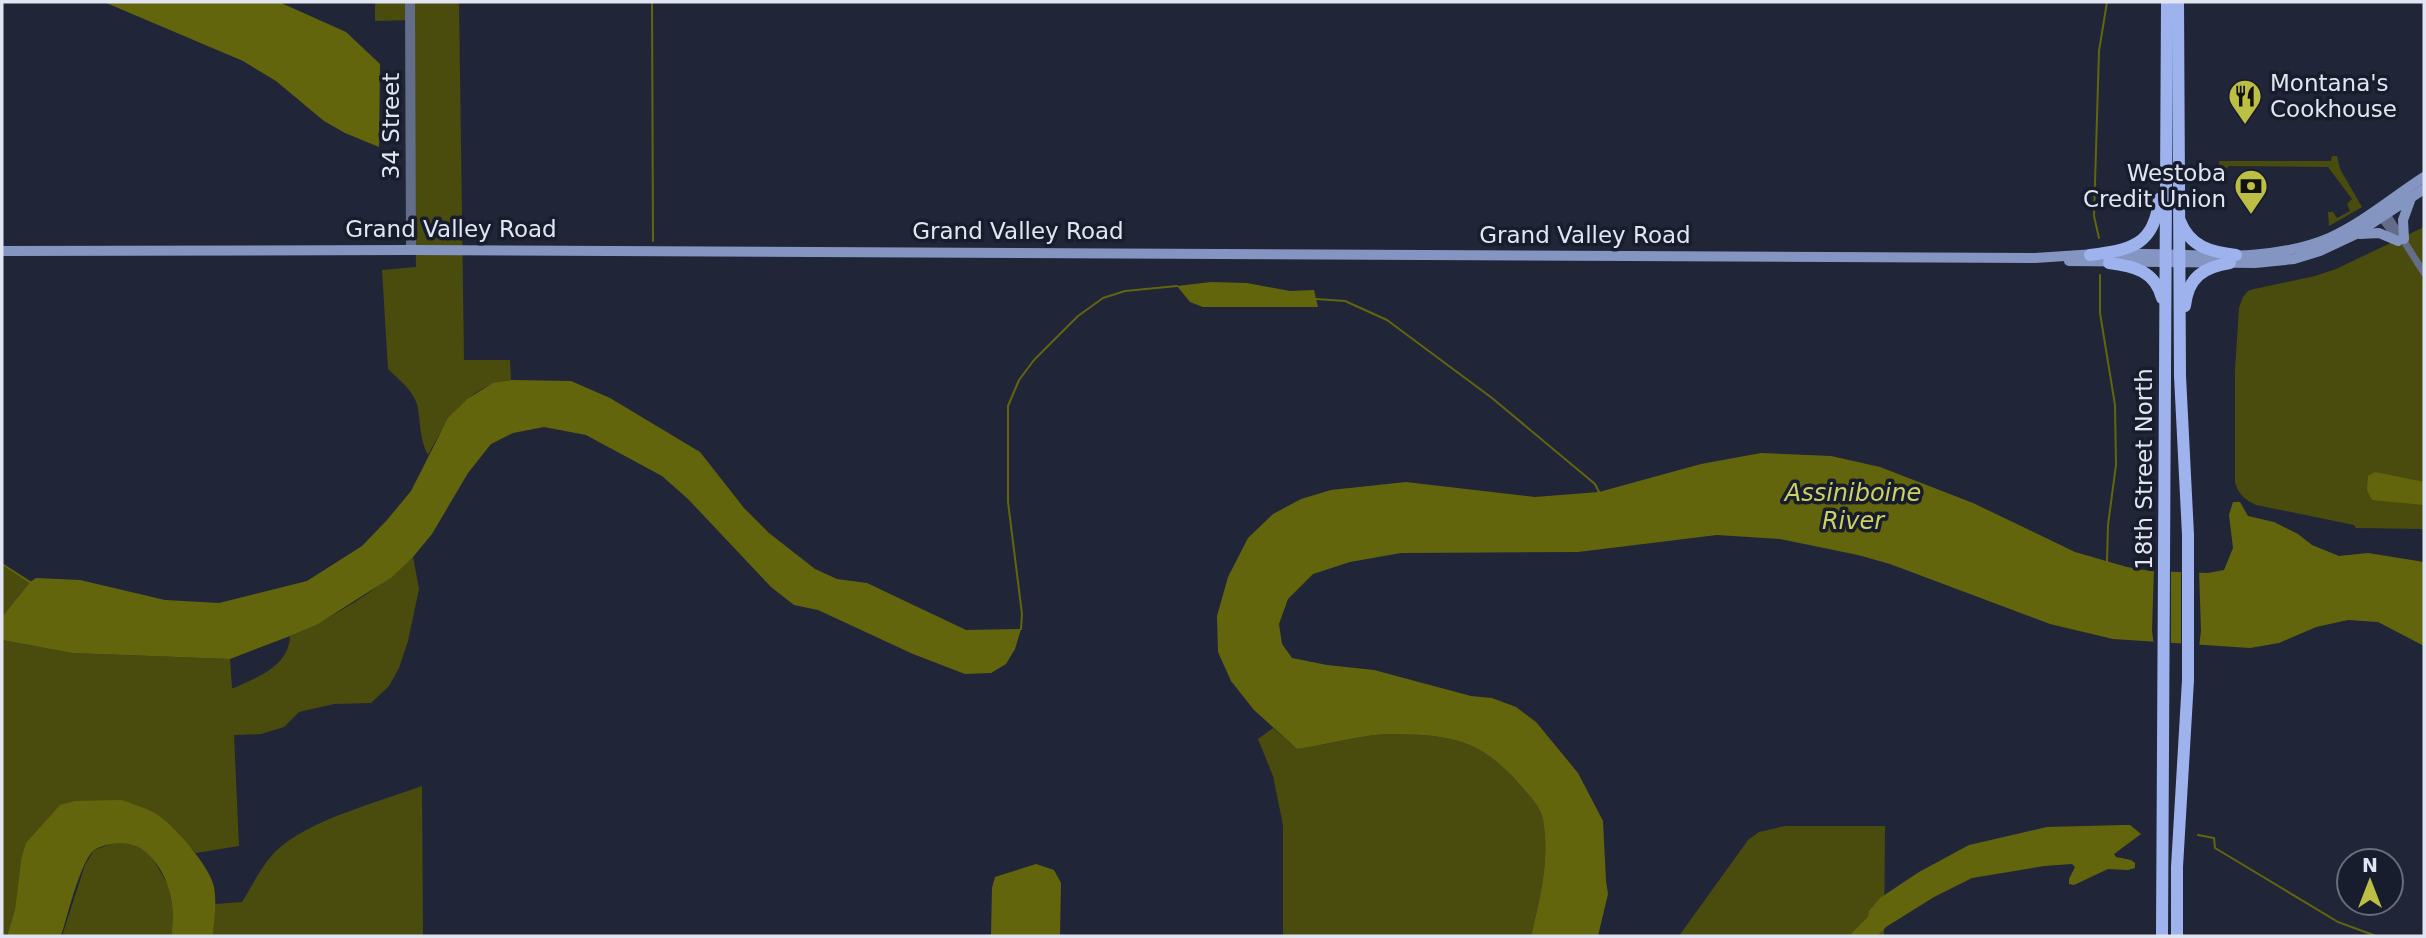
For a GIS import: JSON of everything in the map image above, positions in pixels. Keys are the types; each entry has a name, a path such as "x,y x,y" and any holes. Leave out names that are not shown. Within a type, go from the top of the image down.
{"main road":[{"name":"18th Street North","path":"2167,2 2165,105 2188,535 2188,680 2177,867 2177,936"},
{"name":"18th Street North","path":"2162,936 2165,318 2178,204 2178,2"},
{"path":"2090,254 2121,250 2135,245 2150,232 2158,207 2160,142 2165,105"},
{"path":"2354,235 2424,177"},
{"path":"2180,365 2185,335 2186,300 2190,285 2204,270 2233,259 2319,242 2412,198 2424,189"},
{"path":"2172,259 2233,259 2266,263 2294,259 2367,232 2401,240 2404,215 2412,198"},
{"path":"2178,204 2182,227 2198,246 2233,259"},
{"name":"Grand Valley Road","path":"2,251 411,250 2035,258 2109,263 2172,259"},
{"name":"Grand Valley Road","path":"2035,258 2090,254 2172,259"},
{"path":"2109,263 2136,268 2151,276 2162,295 2165,318"}],"street":[{"name":"34 Street","path":"410,2 411,250"},
{"path":"2381,212 2424,272"}],"shaded area":[{"path":"375,2 459,2 464,360 510,360 511,380 482,389 460,406 428,455 423,443 415,399 388,369 382,270 416,267 413,20 375,21"},
{"path":"2332,156 2337,156 2340,169 2362,207 2329,226 2328,212 2333,212 2337,218 2350,211 2347,204 2352,199 2328,167 2229,166 2225,170 2219,170 2219,161 2331,161"},
{"path":"2424,227 2424,529 2356,528 2354,525 2256,505 2248,501 2235,482 2235,370 2239,308 2243,297 2254,289 2336,269"},
{"path":"413,557 419,589 408,641 399,668 389,686 371,703 334,704 299,712 284,727 261,734 234,735 239,846 196,853 155,813 21,860 15,909 7,936 2,936 2,640 72,653 230,659 234,688 262,675 278,663 288,646 290,636 355,602"},
{"path":"2,565 30,582 2,617"},
{"path":"1273,728 1297,749 1392,734 1448,738 1478,749 1492,758 1531,797 1543,820 1545,864 1531,936 1283,936 1283,825 1273,776 1258,739"},
{"path":"422,786 423,936 213,936 215,904 242,902 266,863 289,841 324,821"},
{"path":"1785,826 1885,826 1884,936 1679,936 1748,840 1759,832"},
{"path":"114,843 132,843 151,855 169,887 172,936 62,936 85,865 94,850"}],"water":[{"path":"104,2 279,2 346,32 380,64 379,147 324,121 276,81 243,61"},
{"path":"1211,282 1247,283 1290,291 1314,290 1318,307 1203,307 1190,302 1177,286"},
{"path":"511,380 571,381 610,398 700,452 744,508 769,533 815,569 837,579 867,583 966,630 1021,629 1015,649 1006,664 991,673 965,674 913,654 818,610 794,605 771,587 688,499 662,476 586,435 544,427 513,433 491,444 468,473 432,534 413,557 392,577 318,624 290,636 230,659 72,653 2,640 2,617 36,578 80,580 165,600 219,603 307,581 362,546 387,520 411,491 448,418 467,399 493,383"},
{"name":"Assiniboine River","path":"1761,453 1831,456 1880,467 1973,503 2075,552 2150,571 2208,573 2224,570 2233,548 2229,515 2233,502 2240,502 2248,516 2274,522 2298,534 2312,545 2339,556 2368,553 2424,562 2424,646 2378,622 2348,620 2316,627 2279,643 2250,648 2113,639 2050,624 1890,564 1780,539 1717,535 1578,552 1401,553 1350,562 1313,574 1288,599 1279,624 1282,644 1292,658 1374,670 1471,696 1492,698 1516,707 1536,722 1578,773 1603,821 1608,894 1598,936 1531,936 1545,864 1543,820 1531,797 1492,758 1478,749 1448,738 1392,734 1297,749 1254,710 1231,681 1218,652 1217,616 1228,577 1248,538 1273,514 1301,499 1331,490 1406,482 1535,497 1599,492 1701,464"},
{"path":"2375,472 2424,482 2424,505 2372,500 2367,490 2368,476"},
{"path":"122,800 161,817 189,845 205,868 215,893 213,936 172,936 172,904 162,873 149,855 140,848 120,843 100,847 89,856 79,878 61,936 7,936 15,909 21,860 26,843 60,805 75,801"},
{"path":"2130,825 2141,834 2114,854 2116,857 2131,860 2135,863 2135,868 2108,869 2074,885 2069,884 2075,867 2072,864 1972,878 1934,897 1886,927 1877,936 1849,936 1868,917 1869,911 1880,898 1919,872 1969,845 2047,827"},
{"path":"1036,864 1054,870 1061,883 1060,936 991,936 992,888 995,877"}],"pier":[{"path":"2154,568 2171,569 2171,646 2154,646"},
{"path":"2181,569 2199,569 2199,647 2181,647"}],"waterway":[{"path":"652,2 653,241"},
{"path":"2099,238 2094,216 2099,51 2107,2"},
{"path":"2100,275 2100,313 2115,405 2116,465 2108,525 2107,562"},
{"path":"1021,629 1022,614 1008,502 1008,406 1019,380 1034,360 1078,316 1103,298 1125,291 1177,286"},
{"path":"1316,299 1345,301 1387,320 1492,398 1595,484 1599,492"},
{"path":"2,564 30,582"},
{"path":"2198,835 2214,838 2215,848 2338,922 2376,936"}],"place":[{"name":"Montana's Cookhouse","path":"2245,126"},
{"name":"Westoba Credit Union","path":"2251,216"}]}
